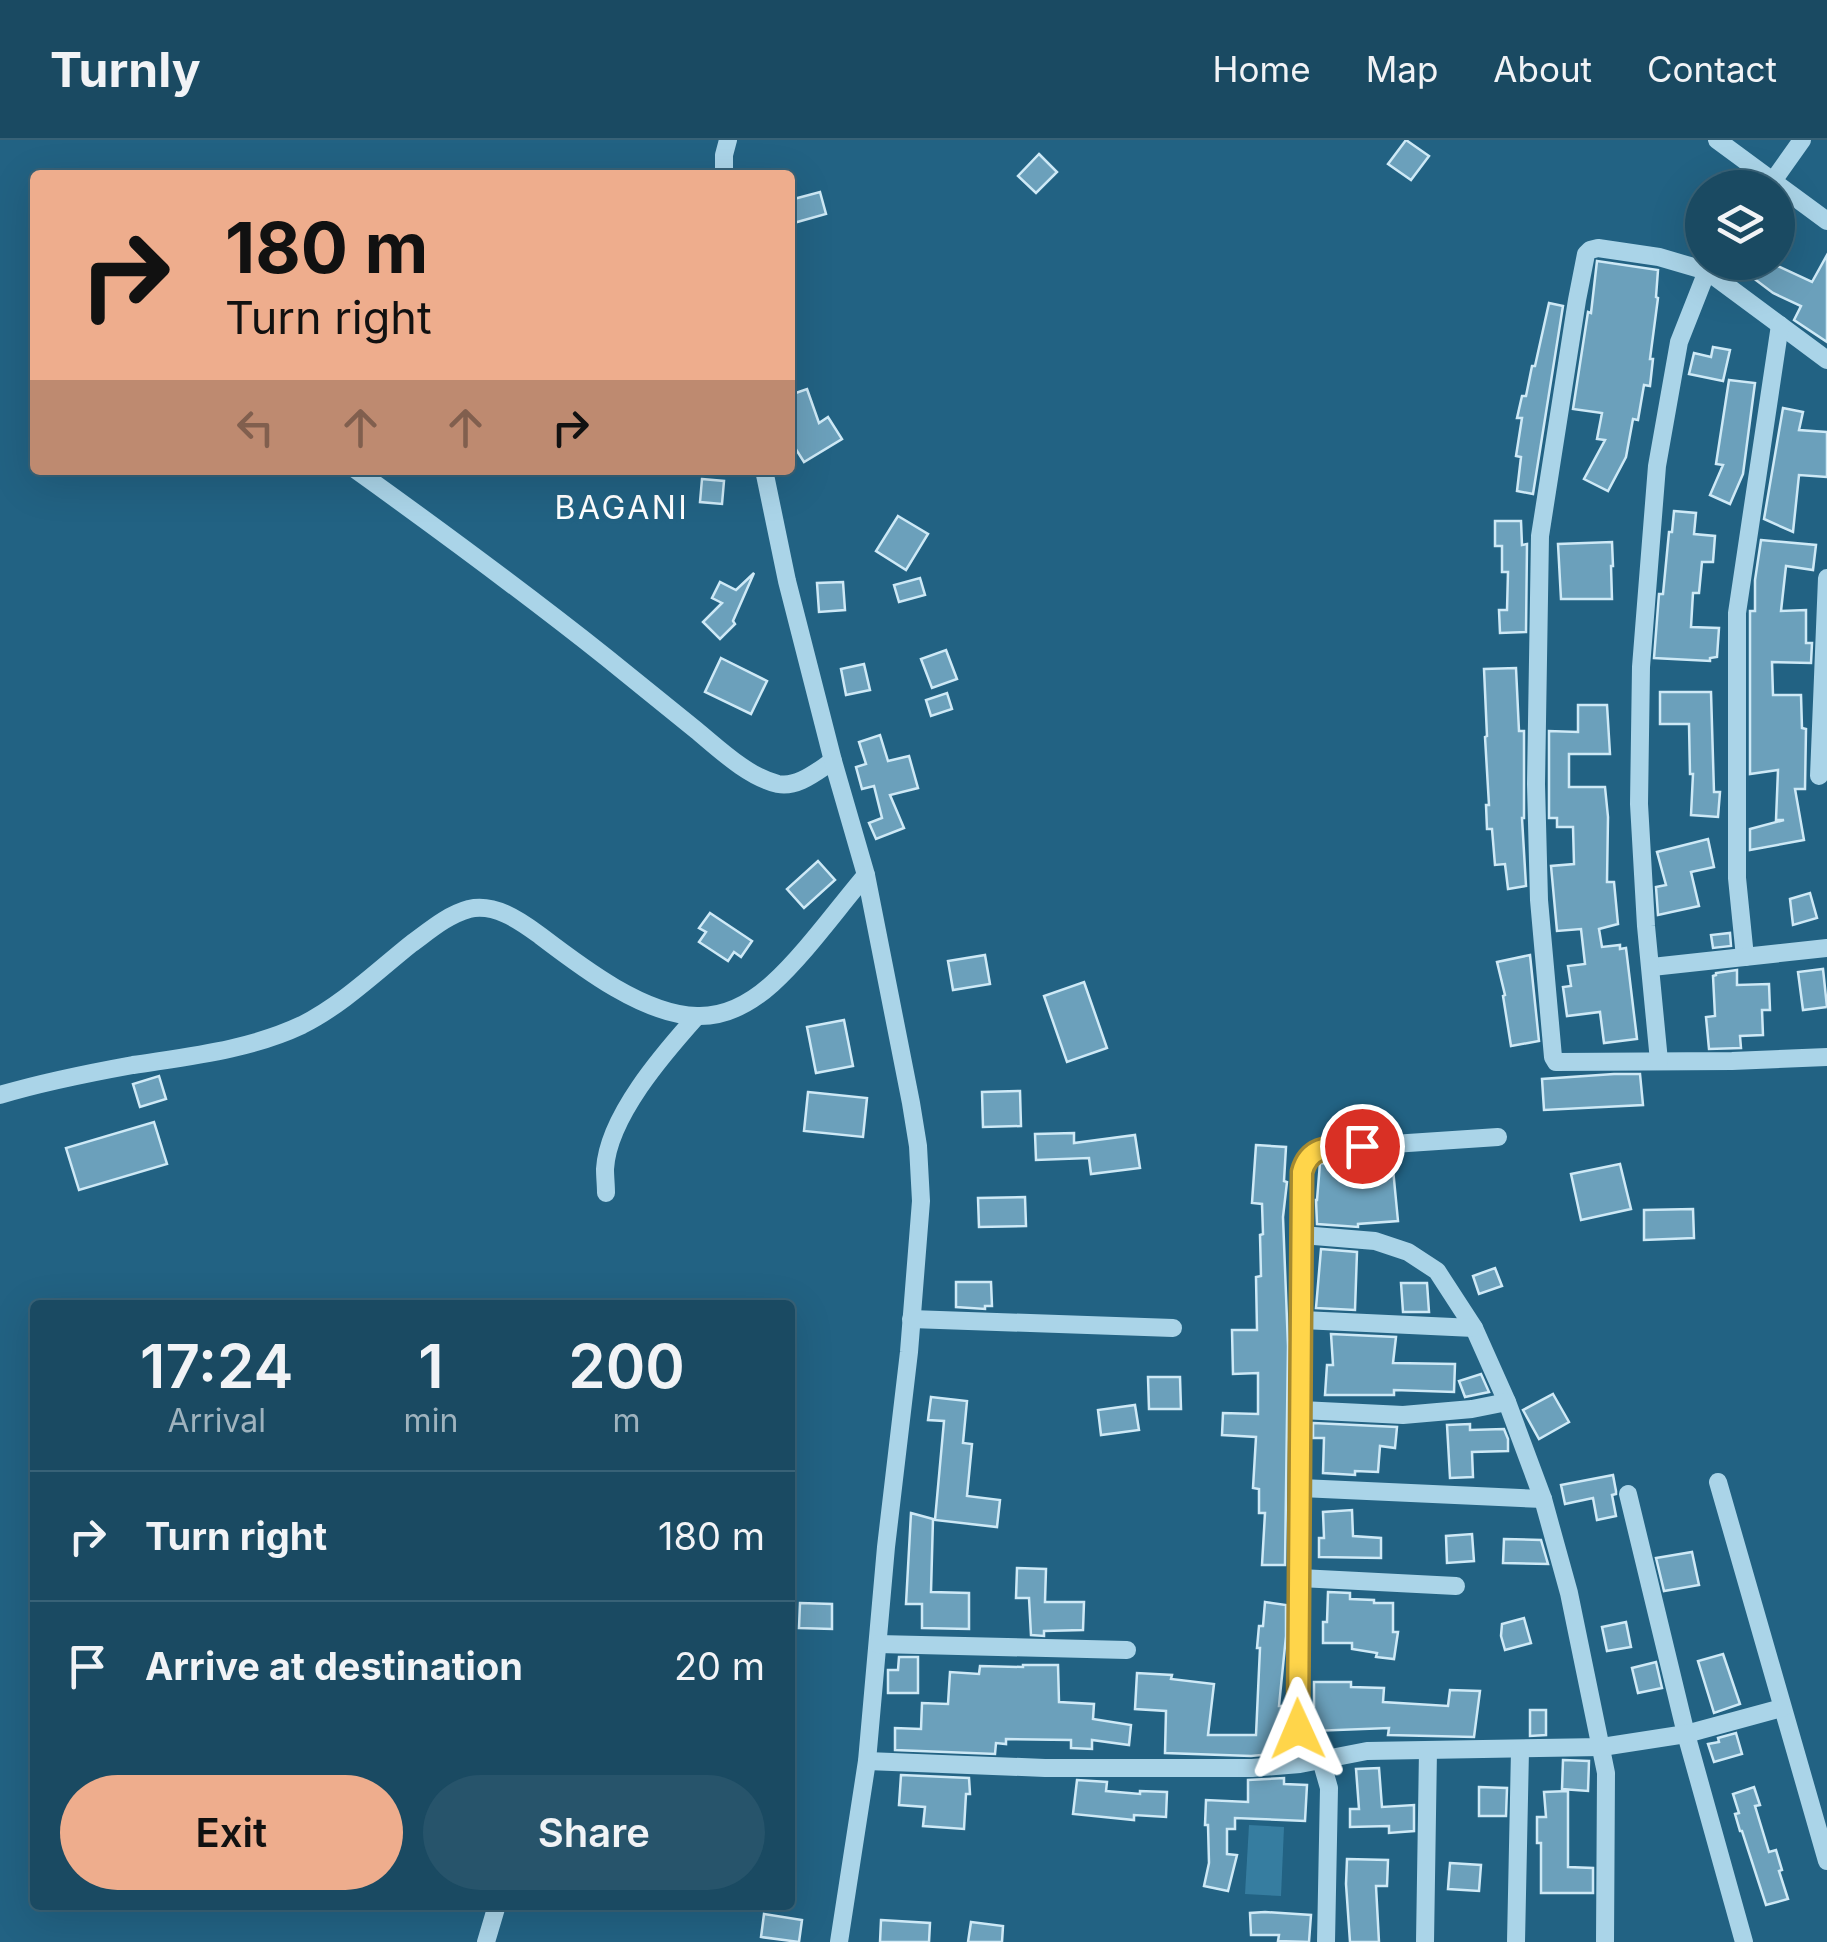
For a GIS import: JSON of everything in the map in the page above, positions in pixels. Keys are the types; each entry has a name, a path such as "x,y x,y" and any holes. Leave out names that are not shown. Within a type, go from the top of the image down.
{"street":[{"path":"724,170 728,140"},
{"path":"1716,140 1754,170"},
{"path":"1781,170 1802,140"},
{"path":"1795,200 1827,221"},
{"path":"1685,262 1590,250 1576,300 1540,536 1537,842 1553,1057 1561,1064 1827,1057"},
{"path":"1659,1062 1639,804 1642,648 1660,448 1679,342 1704,280"},
{"path":"1727,280 1827,360"},
{"path":"1746,958 1737,878 1738,613 1780,325"},
{"path":"363,475 459,544 748,770 782,785 794,784 833,761"},
{"path":"765,475 787,581 866,874 912,1103 921,1201 867,1761 839,1942"},
{"path":"1819,776 1827,578"},
{"path":"0,1096 121,1068 213,1053 301,1025 332,1008 433,927 473,908 493,909 513,917 589,972 629,995 666,1010 697,1016 724,1013 749,1002 773,983 866,874"},
{"path":"1652,967 1827,948"},
{"path":"606,1192 605,1166 620,1119 660,1058 697,1016"},
{"path":"1326,1942 1330,1788 1321,1760 1298,1729 1302,1172 1310,1154 1318,1150 1498,1138"},
{"path":"1302,1235 1375,1241 1408,1252 1438,1271 1474,1328 1507,1402 1544,1499 1602,1747 1606,1788 1605,1942"},
{"path":"912,1320 1173,1328"},
{"path":"1302,1320 1474,1328"},
{"path":"1301,1410 1403,1415 1472,1410 1507,1402"},
{"path":"1718,1482 1827,1861"},
{"path":"1300,1488 1544,1499"},
{"path":"1628,1494 1686,1734 1744,1942"},
{"path":"1300,1578 1456,1586"},
{"path":"878,1644 1128,1650"},
{"path":"867,1761 1046,1768 1252,1768 1367,1752 1602,1747 1686,1734 1782,1708"},
{"path":"1424,1942 1428,1750"},
{"path":"1516,1942 1520,1750"},
{"path":"486,1942 496,1910"}],"shaded area":[{"path":"1249,1825 1284,1827 1281,1896 1245,1894"}],"building":[{"path":"1406,140 1429,156 1411,180 1388,164"},
{"path":"1039,154 1057,172 1036,193 1018,176"},
{"path":"820,192 826,214 795,223 795,199"},
{"path":"1827,255 1827,342 1794,320 1801,306 1756,280 1795,280 1795,274 1812,282"},
{"path":"1597,261 1658,270 1650,386 1644,385 1626,457 1608,491 1584,479 1605,440 1597,439 1602,413 1573,409"},
{"path":"1549,303 1563,306 1533,494 1517,491 1521,457 1516,456 1522,418 1517,418 1535,366"},
{"path":"1713,347 1730,350 1723,381 1689,374 1694,353 1711,357"},
{"path":"1729,380 1755,383 1743,474 1730,504 1710,495 1723,465 1716,464"},
{"path":"807,389 819,423 828,417 842,439 804,462 795,448 795,393"},
{"path":"1783,408 1803,412 1799,430 1827,432 1827,477 1799,475 1793,532 1764,519"},
{"path":"702,479 724,481 722,504 700,502"},
{"path":"1674,511 1696,513 1694,534 1715,536 1713,562 1702,562 1699,593 1693,593 1691,627 1719,628 1717,657 1710,661 1654,658 1659,594 1663,594"},
{"path":"898,516 928,534 906,570 876,551"},
{"path":"1495,521 1521,521 1522,545 1527,544 1526,632 1500,633 1499,610 1507,610 1508,572 1502,572 1502,546 1495,546"},
{"path":"1761,540 1816,545 1813,570 1786,566 1781,611 1806,610 1806,643 1812,643 1811,663 1772,662 1773,695 1801,695 1802,728 1806,729 1805,789 1795,789 1804,840 1750,850 1750,829 1784,820 1776,820 1778,770 1750,774 1750,611 1755,611"},
{"path":"1612,542 1612,599 1561,599 1558,544"},
{"path":"754,573 735,624 720,639 703,622 722,603 712,598 720,582 736,590"},
{"path":"920,578 925,595 899,602 894,585"},
{"path":"843,582 845,610 819,612 817,583"},
{"path":"946,650 957,679 932,688 921,659"},
{"path":"721,658 767,681 751,714 705,692"},
{"path":"864,664 870,690 846,695 841,669"},
{"path":"1516,668 1519,731 1524,731 1522,818 1526,886 1508,889 1505,864 1495,865 1492,829 1487,829 1484,669"},
{"path":"1660,692 1711,692 1714,792 1720,792 1718,817 1691,815 1689,724 1660,724"},
{"path":"947,693 952,709 931,716 926,700"},
{"path":"1578,705 1607,705 1610,754 1569,754 1569,787 1605,787 1607,882 1614,882 1618,924 1599,929 1602,947 1626,948 1637,1039 1604,1043 1600,1012 1567,1016 1563,987 1571,986 1568,966 1585,964 1581,929 1557,931 1551,866 1574,864 1573,827 1557,827 1557,818 1549,818 1549,731 1578,732"},
{"path":"880,735 888,761 909,756 918,788 890,795 904,828 876,839 869,823 882,818 874,786 862,789 856,767 866,764 859,742"},
{"path":"1708,839 1714,867 1691,872 1699,906 1658,915 1656,887 1666,885 1657,852"},
{"path":"818,861 835,880 804,908 787,889"},
{"path":"1810,893 1817,918 1793,925 1790,899"},
{"path":"710,913 752,941 741,957 734,952 728,961 699,942 706,932 699,928"},
{"path":"1730,933 1731,946 1713,948 1711,935"},
{"path":"985,955 990,984 953,990 948,961"},
{"path":"1530,955 1539,1041 1511,1046 1497,962"},
{"path":"1823,969 1827,1007 1803,1010 1798,972"},
{"path":"1737,970 1737,985 1769,984 1770,1010 1762,1010 1763,1035 1740,1036 1741,1048 1709,1049 1706,1017 1715,1016 1713,976"},
{"path":"1084,982 1107,1048 1067,1062 1044,996"},
{"path":"844,1020 853,1066 816,1073 807,1027"},
{"path":"1640,1074 1643,1105 1544,1110 1542,1079"},
{"path":"159,1076 166,1099 140,1107 133,1084"},
{"path":"1020,1091 1021,1126 983,1127 982,1092"},
{"path":"808,1092 867,1098 863,1137 804,1131"},
{"path":"154,1122 167,1164 79,1190 66,1148"},
{"path":"1074,1133 1074,1143 1135,1135 1140,1168 1091,1174 1089,1158 1036,1160 1035,1134"},
{"path":"1256,1145 1286,1147 1285,1565 1262,1565 1265,1513 1259,1513 1259,1489 1253,1488 1256,1437 1222,1435 1223,1413 1258,1414 1258,1373 1233,1374 1232,1330 1257,1330 1256,1277 1261,1276 1263,1234 1262,1204 1252,1203"},
{"path":"1320,1163 1354,1165 1353,1171 1393,1169 1398,1221 1358,1227 1317,1224"},
{"path":"1620,1164 1631,1209 1581,1220 1571,1174"},
{"path":"1025,1197 1026,1226 979,1227 978,1198"},
{"path":"1693,1209 1694,1238 1644,1240 1644,1210"},
{"path":"1321,1249 1357,1252 1355,1310 1316,1308"},
{"path":"1495,1268 1502,1286 1479,1294 1473,1276"},
{"path":"956,1282 991,1282 992,1306 956,1307"},
{"path":"1401,1283 1427,1283 1429,1312 1403,1312"},
{"path":"1331,1334 1396,1337 1393,1363 1455,1364 1454,1392 1394,1390 1394,1395 1325,1395 1327,1365 1333,1365"},
{"path":"1481,1374 1489,1392 1465,1397 1459,1381"},
{"path":"1148,1377 1180,1377 1181,1409 1149,1409"},
{"path":"1553,1394 1569,1422 1539,1439 1523,1410"},
{"path":"931,1397 967,1401 963,1443 972,1444 967,1496 1000,1500 997,1527 935,1520 944,1421 928,1420"},
{"path":"1135,1405 1139,1430 1101,1435 1098,1410"},
{"path":"1313,1423 1397,1427 1395,1448 1380,1446 1378,1472 1323,1473 1324,1438 1313,1438"},
{"path":"1470,1424 1470,1430 1504,1429 1508,1451 1472,1452 1473,1477 1450,1478 1447,1425"},
{"path":"1613,1475 1616,1516 1597,1520 1593,1498 1565,1504 1561,1485"},
{"path":"1352,1510 1353,1536 1381,1538 1381,1558 1319,1557 1319,1538 1324,1538 1323,1512"},
{"path":"911,1513 933,1519 931,1592 969,1593 969,1629 922,1628 922,1604 906,1604"},
{"path":"1472,1534 1474,1561 1447,1563 1446,1536"},
{"path":"1504,1539 1541,1540 1548,1564 1503,1563"},
{"path":"1692,1552 1699,1585 1664,1591 1656,1558"},
{"path":"1017,1568 1046,1569 1045,1602 1084,1602 1083,1630 1031,1635 1029,1598 1016,1598"},
{"path":"1328,1592 1350,1593 1350,1599 1393,1603 1393,1632 1398,1632 1394,1659 1352,1649 1352,1643 1323,1643"},
{"path":"1265,1602 1286,1605 1279,1706 1286,1706 1284,1753 1165,1753 1166,1711 1135,1709 1137,1673 1214,1684 1208,1735 1256,1735 1257,1648"},
{"path":"800,1603 832,1604 832,1629 799,1628"},
{"path":"1524,1618 1531,1643 1505,1650 1502,1624"},
{"path":"1626,1622 1631,1647 1607,1651 1602,1627"},
{"path":"1723,1654 1740,1704 1714,1713 1698,1661"},
{"path":"899,1657 918,1657 918,1693 888,1693 888,1670 898,1670"},
{"path":"1656,1662 1662,1688 1638,1693 1632,1668"},
{"path":"1058,1665 1059,1702 1094,1704 1093,1719 1131,1725 1129,1745 1092,1740 1092,1749 1071,1748 1071,1740 1006,1739 1006,1744 996,1743 995,1754 895,1750 895,1728 921,1729 922,1703 948,1704 950,1672 979,1674 980,1666"},
{"path":"1314,1682 1351,1682 1351,1687 1384,1688 1383,1702 1448,1706 1450,1690 1480,1691 1474,1737 1388,1735 1389,1728 1312,1731"},
{"path":"1530,1710 1546,1710 1546,1735 1530,1736"},
{"path":"1736,1733 1742,1754 1714,1762 1708,1744"},
{"path":"1563,1760 1589,1761 1588,1791 1562,1789"},
{"path":"1379,1768 1382,1807 1414,1805 1414,1831 1389,1833 1389,1826 1350,1827 1350,1809 1359,1809 1356,1769"},
{"path":"901,1775 969,1778 964,1829 923,1826 925,1807 899,1805"},
{"path":"1284,1778 1284,1784 1307,1785 1305,1821 1235,1818 1235,1829 1227,1829 1227,1854 1237,1855 1228,1891 1204,1886 1209,1863 1206,1800 1248,1802 1248,1780"},
{"path":"1077,1780 1107,1782 1106,1791 1167,1792 1166,1817 1134,1815 1134,1820 1073,1814"},
{"path":"1479,1787 1507,1788 1506,1816 1479,1816"},
{"path":"1754,1787 1760,1805 1755,1806 1769,1852 1776,1850 1788,1899 1766,1905 1735,1814 1739,1813 1733,1794"},
{"path":"1568,1791 1568,1867 1593,1868 1593,1893 1541,1893 1537,1817 1546,1817 1544,1792"},
{"path":"1347,1859 1388,1860 1387,1886 1376,1886 1379,1942 1350,1942"},
{"path":"1450,1863 1481,1865 1479,1891 1448,1889"},
{"path":"1250,1913 1311,1915 1309,1942 1278,1941 1279,1935 1251,1935"},
{"path":"764,1914 802,1920 799,1942 761,1937"},
{"path":"881,1920 930,1923 929,1942 880,1942"},
{"path":"971,1922 1003,1926 1002,1942 968,1942"}],"district":[{"name":"BAGANI","path":"622,507"}],"route":[{"path":"1298,1729 1302,1172 1310,1154 1318,1150 1362,1146"}]}
